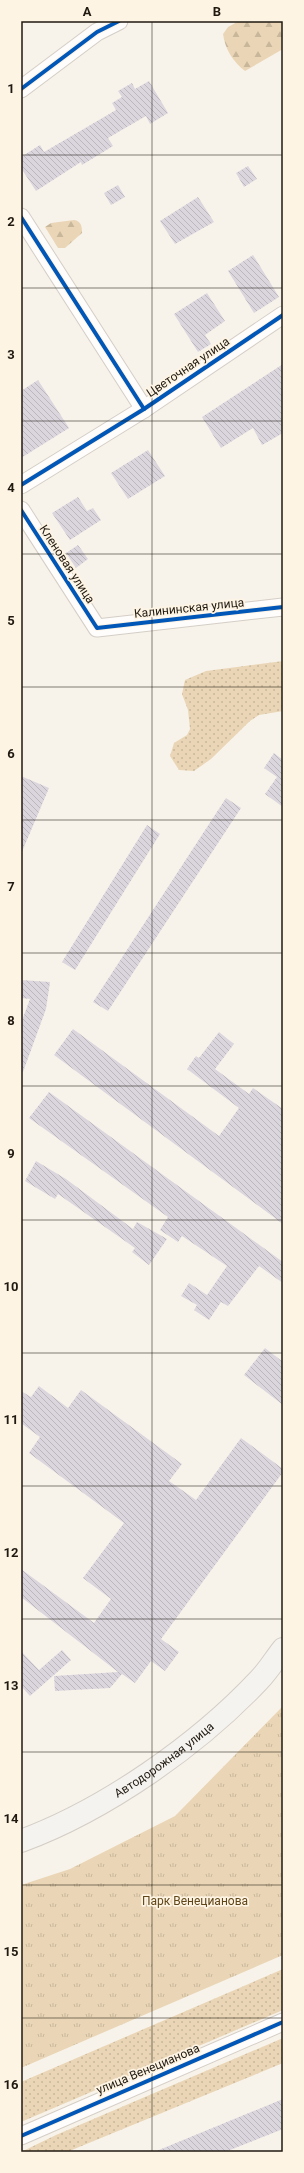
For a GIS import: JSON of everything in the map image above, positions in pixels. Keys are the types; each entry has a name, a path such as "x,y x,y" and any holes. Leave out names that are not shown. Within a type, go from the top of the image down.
{"main road":[{"name":"Автодорожная улица","path":"21,1841 66,1821 101,1802 170,1758 227,1712 260,1679 283,1649"}],"street":[{"path":"21,89 97,32 118,21"},
{"path":"21,217 144,409"},
{"name":"Цветочная улица","path":"21,485 144,409 283,315"},
{"name":"Кленовая улица","path":"21,510 96,628"},
{"name":"Калининская улица","path":"96,628 283,607"},
{"name":"улица Венецианова","path":"21,2136 283,2022"}],"green space":[{"path":"239,21 283,21 283,49 245,71 230,55 223,34 228,27"},
{"path":"74,220 81,224 82,233 65,248 58,248 45,227 51,223"},
{"path":"283,661 283,711 259,715 250,721 211,759 194,771 179,770 170,756 174,743 187,735 190,729 188,710 182,694 185,680 206,671"},
{"name":"Парк Венецианова","path":"283,1706 283,1955 21,2068 21,1885 70,1869 175,1816"},
{"path":"283,1969 283,2010 21,2122 21,2082"},
{"path":"283,2038 283,2063 67,2152 21,2152 56,2135"}],"building":[{"path":"149,81 168,113 150,124 146,116 108,138 113,146 82,165 81,162 36,191 21,168 21,157 40,145 44,152 116,110 112,103 122,97 118,91 132,83 135,89"},
{"path":"248,166 257,179 244,187 236,173"},
{"path":"118,185 125,197 111,205 104,193"},
{"path":"198,197 214,222 175,244 160,221"},
{"path":"253,255 279,297 254,313 228,271"},
{"path":"207,293 225,321 205,335 211,344 198,352 174,314"},
{"path":"283,364 283,433 262,445 253,428 221,448 202,417"},
{"path":"38,380 69,428 21,458 21,391"},
{"path":"148,450 165,476 128,499 111,473"},
{"path":"78,497 87,511 93,508 101,520 70,540 52,513"},
{"path":"78,545 88,559 76,568 66,553"},
{"path":"274,753 283,760 283,807 265,794 277,777 264,768"},
{"path":"21,776 49,788 21,854"},
{"path":"226,798 241,808 108,1011 93,1002"},
{"path":"147,825 160,834 75,970 62,962"},
{"path":"21,980 50,982 46,1009 23,1072 21,1072 21,1023 30,999 21,998"},
{"path":"73,1029 219,1136 239,1108 187,1069 196,1056 199,1058 219,1032 234,1044 215,1069 249,1094 253,1088 283,1109 283,1224 54,1055"},
{"path":"49,1092 283,1262 283,1283 259,1266 228,1306 221,1302 209,1320 194,1310 197,1305 181,1296 189,1283 207,1295 227,1266 182,1236 178,1242 160,1230 168,1217 29,1118"},
{"path":"36,1161 66,1179 133,1229 137,1222 167,1239 149,1265 132,1252 135,1248 58,1194 55,1199 25,1181"},
{"path":"265,1348 283,1362 283,1405 244,1375"},
{"path":"39,1386 68,1408 81,1390 182,1464 169,1481 196,1500 241,1438 283,1469 283,1472 161,1639 179,1652 165,1671 151,1661 135,1683 122,1674 110,1688 55,1691 54,1676 118,1672 21,1597 21,1569 94,1623 111,1599 83,1578 124,1523 29,1453 40,1437 21,1423 21,1391 31,1397"},
{"path":"62,1650 71,1660 30,1696 21,1686 21,1651 39,1670"},
{"path":"283,2099 283,2129 225,2152 154,2152"}],"cycle path":[{"path":"21,89 97,32 119,21"},
{"path":"21,217 144,409"},
{"path":"21,485 144,409 283,315"},
{"path":"21,510 97,628 283,607"},
{"path":"21,2136 283,2022"}]}
